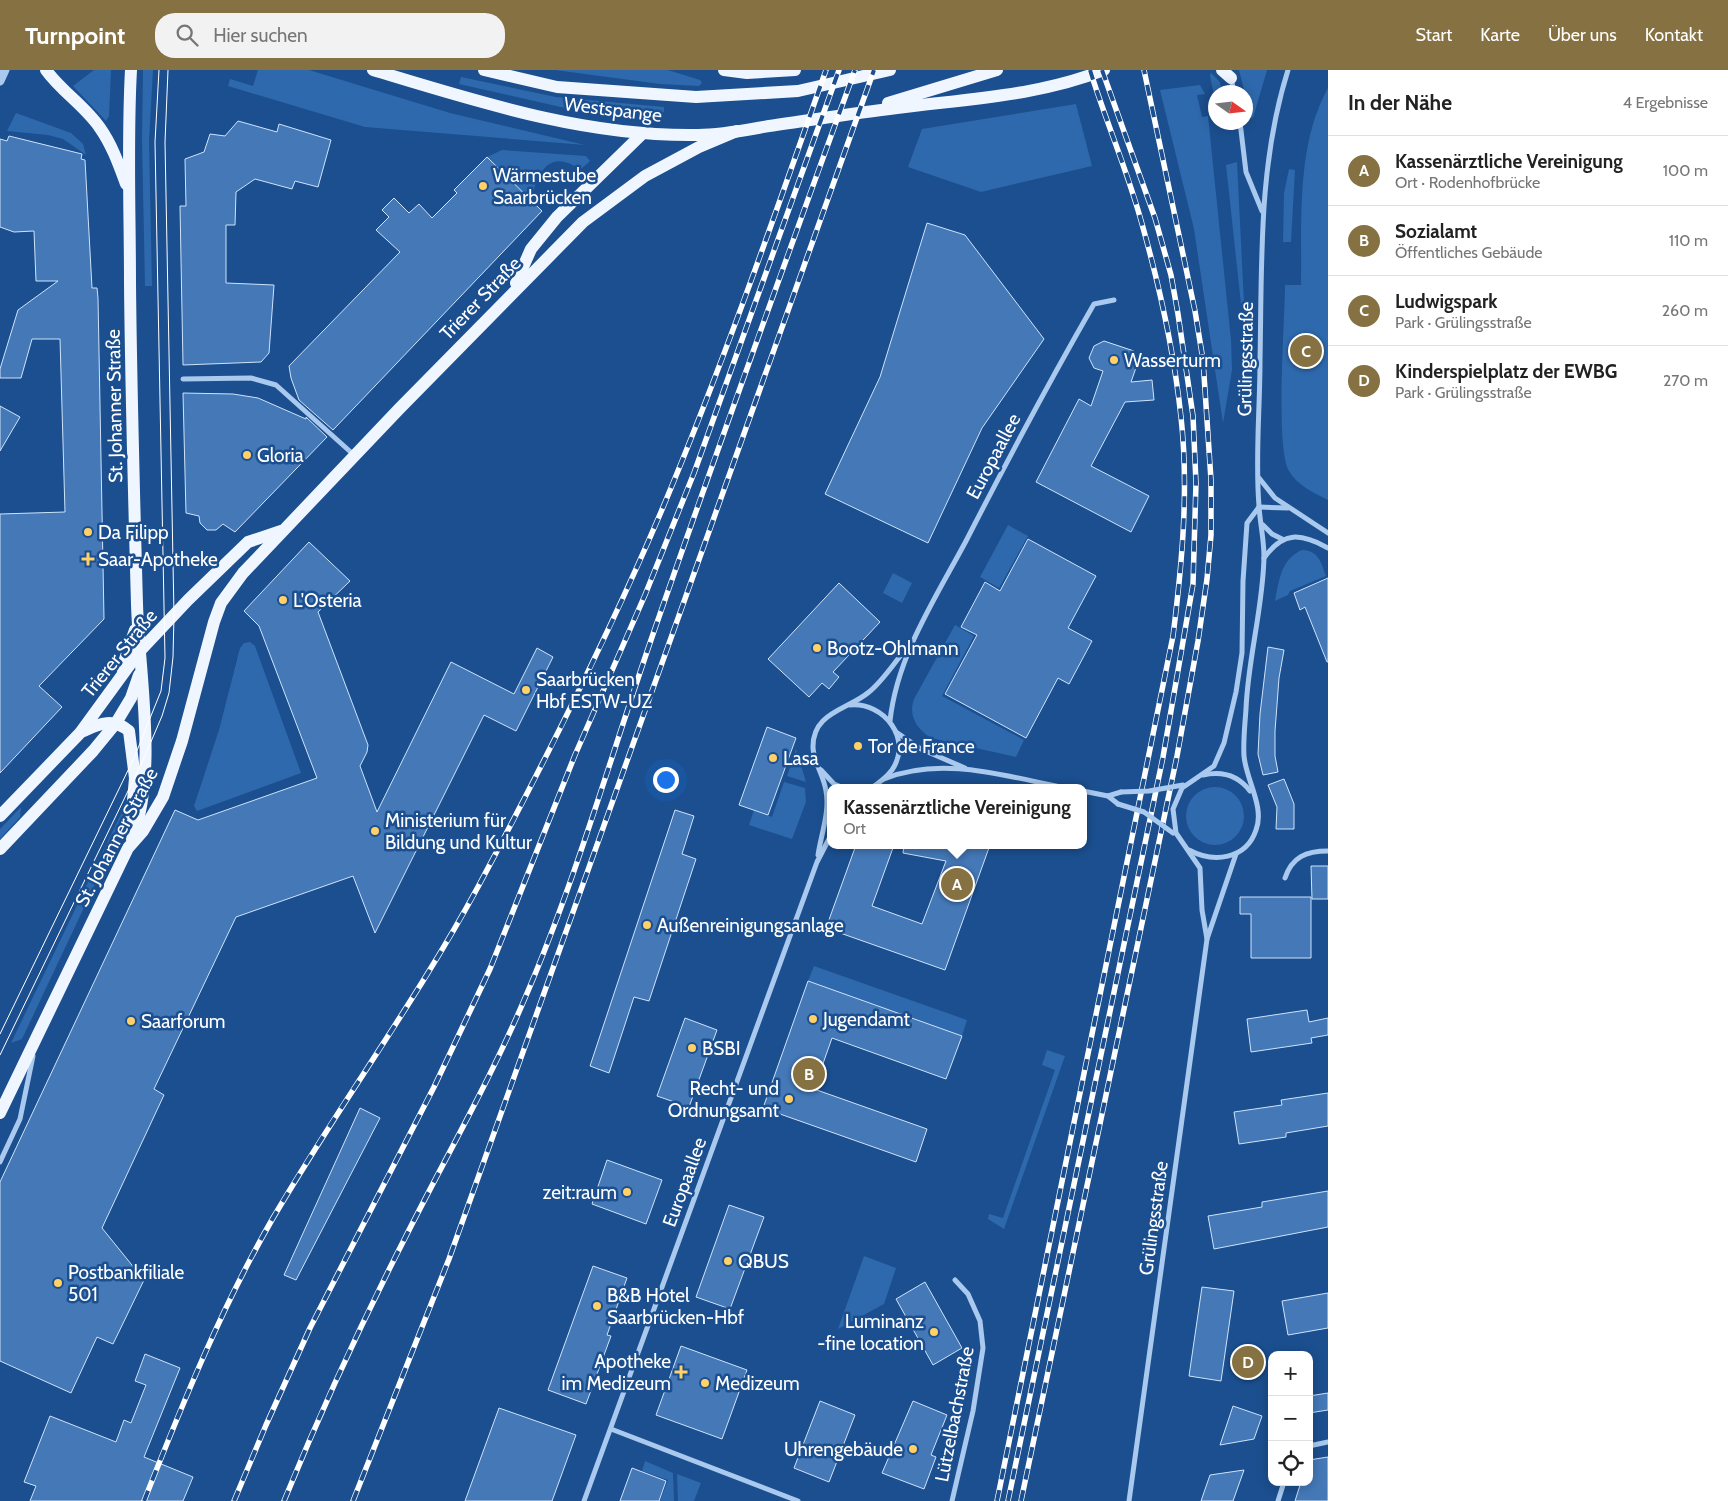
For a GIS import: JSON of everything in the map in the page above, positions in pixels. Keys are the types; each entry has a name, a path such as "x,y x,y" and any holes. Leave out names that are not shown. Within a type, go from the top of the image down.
{"main road":[{"name":"St. Johanner Straße","path":"46,70 58,86 100,128 114,153 129,192"},
{"name":"St. Johanner Straße","path":"0,1114 3,1098 37,1036 128,848 139,820 143,786 144,734 138,620 129,192 131,70"},
{"name":"Westspange","path":"373,70 456,95 551,120 642,134 699,135 1054,87 1104,70"},
{"name":"Westspange","path":"484,70 558,87 696,97 798,91 890,70"},
{"path":"724,70 747,73 795,70"},
{"name":"Westspange","path":"855,113 997,70"},
{"name":"Trierer Straße","path":"214,622 230,590 281,531 512,292 584,222 620,193 672,161 737,131"},
{"path":"512,292 531,249 557,217 642,134"},
{"name":"Trierer Straße","path":"0,816 80,733 139,652 248,542 281,531"},
{"name":"St. Johanner Straße","path":"110,692 126,660 138,620"},
{"name":"St. Johanner Straße","path":"128,848 143,831 155,812 172,773 214,622"},
{"name":"Trierer Straße","path":"0,849 93,751 116,723 131,698 140,670"},
{"path":"80,733 100,724 116,723 129,731 134,758 135,782 128,848"}],"street":[{"path":"0,81 5,70"},
{"name":"Grülingsstraße","path":"1189,850 1200,856 1212,859 1236,854 1249,844 1256,830 1259,813 1247,777 1244,755 1246,691 1264,559 1258,478 1262,212 1272,126 1288,70"},
{"path":"1227,73 1231,85"},
{"name":"Grülingsstraße","path":"1241,130 1246,172 1262,212"},
{"name":"Europaallee","path":"890,722 894,694 913,641 1051,380 1094,304 1114,300"},
{"path":"183,378 251,378 276,385 354,456"},
{"path":"1258,478 1275,498 1328,534"},
{"path":"1259,507 1289,508"},
{"name":"Grülingsstraße","path":"1207,939 1202,910 1200,868 1189,850 1180,840 1174,826 1173,809 1182,786 1214,766 1222,748 1230,719 1242,653 1243,580 1248,524 1259,507"},
{"path":"1262,525 1272,534 1282,539"},
{"path":"1264,559 1273,544 1282,539 1303,538 1328,548"},
{"name":"Europaallee","path":"817,862 827,804 826,790 816,763 813,747 816,731 824,719 834,710 868,693 913,641"},
{"path":"847,705 859,704 871,707 890,722 896,732 899,745 898,758 884,779"},
{"path":"896,732 921,749 970,770"},
{"path":"816,763 824,775 834,784"},
{"path":"876,784 884,779 916,770 970,770 1045,784"},
{"name":"Grülingsstraße","path":"1198,776 1214,772 1231,775 1245,784 1255,797"},
{"path":"1108,796 1121,792 1149,791 1182,786"},
{"path":"1087,792 1108,796 1118,804 1144,812 1180,840"},
{"name":"Europaallee","path":"584,1501 817,862 827,843"},
{"path":"1285,878 1289,866 1299,857 1317,851 1328,851"},
{"name":"Grülingsstraße","path":"1129,1501 1207,939 1236,854"},
{"path":"0,1162 20,1119 37,1036"},
{"name":"Lützelbachstraße","path":"952,1501 973,1412 983,1348 980,1321 968,1294 955,1280"},
{"path":"611,1428 798,1501"},
{"path":"1313,1445 1328,1442"},
{"path":"1278,1501 1283,1486"}],"shaded area":[{"path":"94,70 111,70 109,116 106,121 73,86"},
{"path":"143,70 153,70 149,141 152,286 145,286 142,140"},
{"path":"258,70 309,70 450,113 585,145 365,127 228,86 230,79 253,86"},
{"path":"555,70 668,70 700,80 702,83 699,86 660,84"},
{"path":"1239,70 1267,70 1253,118 1253,85 1243,85"},
{"path":"1211,73 1221,85 1212,85"},
{"path":"461,77 556,97 664,107 664,112 646,121 596,115 459,84"},
{"path":"1200,85 1205,94 1197,95 1202,117 1208,116 1231,340 1232,370 1223,423 1194,229 1160,90"},
{"path":"1328,88 1328,500 1301,484 1289,471 1282,437 1282,382 1285,285 1301,285 1303,184 1306,159 1310,134"},
{"path":"1076,104 1092,166 981,192 908,167 922,129"},
{"path":"16,113 71,133 83,144 86,155 63,139 48,135 7,131"},
{"path":"502,150 586,156 590,161 580,170 561,161 553,162 546,166 537,181 532,201 487,157"},
{"path":"1237,162 1244,303 1241,304 1226,165"},
{"path":"1289,169 1295,170 1291,242 1283,242 1284,193"},
{"path":"1008,525 1028,536 999,588 980,577"},
{"path":"1302,550 1316,555 1321,562 1326,576 1290,591 1288,595 1275,601 1285,565 1289,559"},
{"path":"893,573 912,583 902,603 883,593"},
{"path":"955,625 974,636 942,696 1024,740 1016,757 931,738 915,721 912,711 914,699"},
{"path":"250,642 255,646 301,773 197,811 194,806 219,730 240,648 244,643"},
{"path":"796,749 806,782 787,776"},
{"path":"784,782 805,788 806,802 792,839 749,825 754,810 772,817"},
{"path":"1215,787 1226,789 1239,800 1244,816 1242,827 1231,840 1215,845 1204,843 1191,832 1186,816 1188,805 1199,792"},
{"path":"126,804 119,832 107,856 100,857"},
{"path":"21,807 20,817 0,839 0,829"},
{"path":"94,870 98,878 22,1039 11,1043"},
{"path":"814,966 967,1020 962,1036 808,981"},
{"path":"1047,1050 1065,1056 1004,1229 988,1219 989,1214 1003,1218 1055,1070 1042,1065"},
{"path":"864,1256 896,1268 884,1304 838,1329"},
{"path":"645,1461 673,1473 674,1501 660,1501 668,1480 642,1471"},
{"path":"677,1474 701,1483 694,1501 678,1501"}],"building":[{"path":"238,121 277,132 279,124 331,140 318,187 295,181 292,189 255,179 236,192 235,225 226,225 226,283 274,285 269,353 261,362 183,365 180,206 186,206 185,159 204,152 210,134 225,136"},
{"path":"9,136 82,154 81,159 85,160 92,288 97,288 98,298 104,619 39,686 62,707 0,773 0,514 65,512 60,339 32,339 21,378 0,378 0,369 18,310 58,281 36,281 34,231 14,232 0,227 0,139 7,141"},
{"path":"487,157 542,211 333,430 299,400 289,366 400,252 376,230 389,217 382,210 394,198 409,213 419,204 432,218 457,193 454,190"},
{"path":"927,223 965,235 1044,339 982,428 928,543 825,494 880,377"},
{"path":"1104,341 1134,351 1138,362 1131,382 1152,380 1154,400 1125,402 1091,466 1149,496 1131,532 1036,482 1079,399 1091,406 1103,371 1094,368 1089,358 1094,346"},
{"name":"Gloria","path":"183,393 233,394 258,398 306,419 306,417 327,437 235,532 223,524 216,530 207,530 200,523 199,516 186,513"},
{"path":"0,406 20,417 0,451"},
{"path":"1028,539 1096,576 1068,628 1092,641 1069,684 1058,678 1026,738 945,694 977,635 961,627 985,582 1000,591"},
{"name":"Saarforum","path":"309,542 350,581 318,612 368,745 367,752 360,766 377,812 451,662 514,694 537,648 553,657 516,731 484,715 375,933 353,876 236,917 154,1089 164,1095 102,1228 144,1280 113,1344 97,1337 71,1393 0,1361 0,1182 175,810 198,820 317,778 259,626 244,611"},
{"path":"1328,578 1327,662 1305,607 1300,610 1294,593"},
{"name":"Bootz-Ohlmann","path":"839,583 880,622 833,672 839,677 829,689 822,683 809,697 768,659"},
{"path":"1268,647 1284,650 1279,678 1275,731 1275,756 1278,772 1263,775 1258,754 1260,714"},
{"name":"Lasa","path":"767,727 796,738 768,815 739,805"},
{"path":"1284,779 1294,804 1294,829 1276,829 1277,807 1268,785"},
{"name":"Außenreinigungsanlage","path":"675,810 694,816 682,854 696,859 649,1001 634,997 609,1073 590,1066"},
{"path":"855,849 893,849 872,906 922,924 946,861 903,853 904,849 989,849 945,970 826,928"},
{"path":"1311,866 1328,866 1328,899 1312,899"},
{"path":"1240,897 1311,897 1311,958 1251,958 1251,914 1240,914"},
{"path":"808,981 962,1036 946,1079 832,1038 814,1089 927,1129 916,1162 763,1108"},
{"path":"1307,1010 1309,1022 1328,1018 1328,1035 1311,1038 1312,1043 1251,1052 1247,1019"},
{"name":"BSBI","path":"685,1018 717,1030 689,1107 657,1096"},
{"path":"1328,1093 1328,1126 1286,1133 1286,1137 1239,1144 1234,1112 1282,1105 1281,1100"},
{"path":"360,1108 380,1118 296,1280 284,1275"},
{"name":"zeit:raum","path":"607,1160 662,1180 646,1224 592,1204"},
{"path":"1328,1191 1328,1227 1214,1249 1208,1216 1262,1207 1262,1202"},
{"name":"QBUS","path":"729,1205 764,1217 730,1309 696,1297"},
{"name":"B&B Hotel Saarbrücken-Hbf","path":"593,1266 627,1278 607,1335 611,1336 586,1404 548,1390"},
{"name":"Luminanz -fine location","path":"925,1282 962,1348 933,1365 896,1299"},
{"path":"1202,1287 1234,1291 1221,1381 1189,1376"},
{"path":"1328,1293 1328,1328 1288,1335 1282,1301"},
{"name":"Medizeum","path":"681,1346 747,1370 722,1439 656,1415"},
{"path":"145,1354 180,1368 144,1457 193,1477 183,1501 30,1501 36,1486 24,1482 50,1416 116,1442 124,1420 131,1423 146,1385 135,1381"},
{"path":"1328,1393 1328,1410 1313,1412 1313,1395"},
{"path":"820,1401 855,1415 829,1482 794,1468"},
{"name":"Uhrengebäude","path":"913,1401 947,1415 931,1455 936,1457 924,1489 882,1473"},
{"path":"1233,1406 1262,1416 1254,1439 1220,1445"},
{"path":"499,1408 576,1435 552,1501 465,1501"},
{"path":"1328,1457 1328,1501 1295,1501 1300,1486 1313,1486 1313,1459"},
{"path":"632,1468 666,1481 659,1501 620,1501"},
{"path":"1244,1470 1233,1501 1201,1501 1210,1475"}],"tram line":[{"path":"0,1034 134,758 161,691 165,658 155,142 159,70"},
{"path":"0,1055 144,758 162,716 169,693 173,657 174,615 165,142 168,70"}],"railway":[{"path":"144,1501 203,1357 254,1252 324,1134 404,1011 455,928 527,793 597,654 661,512 705,403 767,237 826,70"},
{"path":"234,1501 310,1328 434,1087 490,969 575,755 645,595 694,473 839,70"},
{"path":"284,1501 356,1337 497,1060 543,954 576,865 701,497 855,70"},
{"path":"353,1501 449,1259 874,70"},
{"path":"997,1501 1173,636 1182,554 1183,444 1178,393 1166,320 1136,205 1090,70"},
{"path":"1008,1501 1163,757 1193,584 1196,483 1193,416 1178,314 1171,275 1155,218 1102,70"},
{"path":"1021,1501 1177,756 1198,641 1211,535 1211,480 1203,360 1195,311 1144,70"}],"place":[{"name":"Wärmestube Saarbrücken","path":"483,186"},
{"name":"Ludwigspark","path":"1306,351"},
{"name":"Wasserturm","path":"1114,360"},
{"name":"Gloria","path":"247,455"},
{"name":"Da Filipp","path":"88,532"},
{"name":"Saar-Apotheke","path":"88,559"},
{"name":"L'Osteria","path":"283,600"},
{"name":"Bootz-Ohlmann","path":"817,648"},
{"name":"Saarbrücken Hbf ESTW-UZ","path":"526,690"},
{"name":"Tor de France","path":"858,746"},
{"name":"Lasa","path":"773,758"},
{"name":"Ministerium für Bildung und Kultur","path":"375,831"},
{"name":"Kassenärztliche Vereinigung","path":"957,884"},
{"name":"Außenreinigungsanlage","path":"647,925"},
{"name":"Jugendamt","path":"813,1019"},
{"name":"Saarforum","path":"131,1021"},
{"name":"BSBI","path":"692,1048"},
{"name":"Sozialamt","path":"809,1074"},
{"name":"Recht- und Ordnungsamt","path":"789,1099"},
{"name":"zeit:raum","path":"627,1192"},
{"name":"QBUS","path":"728,1261"},
{"name":"Postbankfiliale 501","path":"58,1283"},
{"name":"B&B Hotel Saarbrücken-Hbf","path":"597,1306"},
{"name":"Luminanz -fine location","path":"934,1332"},
{"name":"Kinderspielplatz der EWBG","path":"1248,1362"},
{"name":"Apotheke im Medizeum","path":"681,1372"},
{"name":"Medizeum","path":"705,1383"},
{"name":"Uhrengebäude","path":"913,1449"}]}
